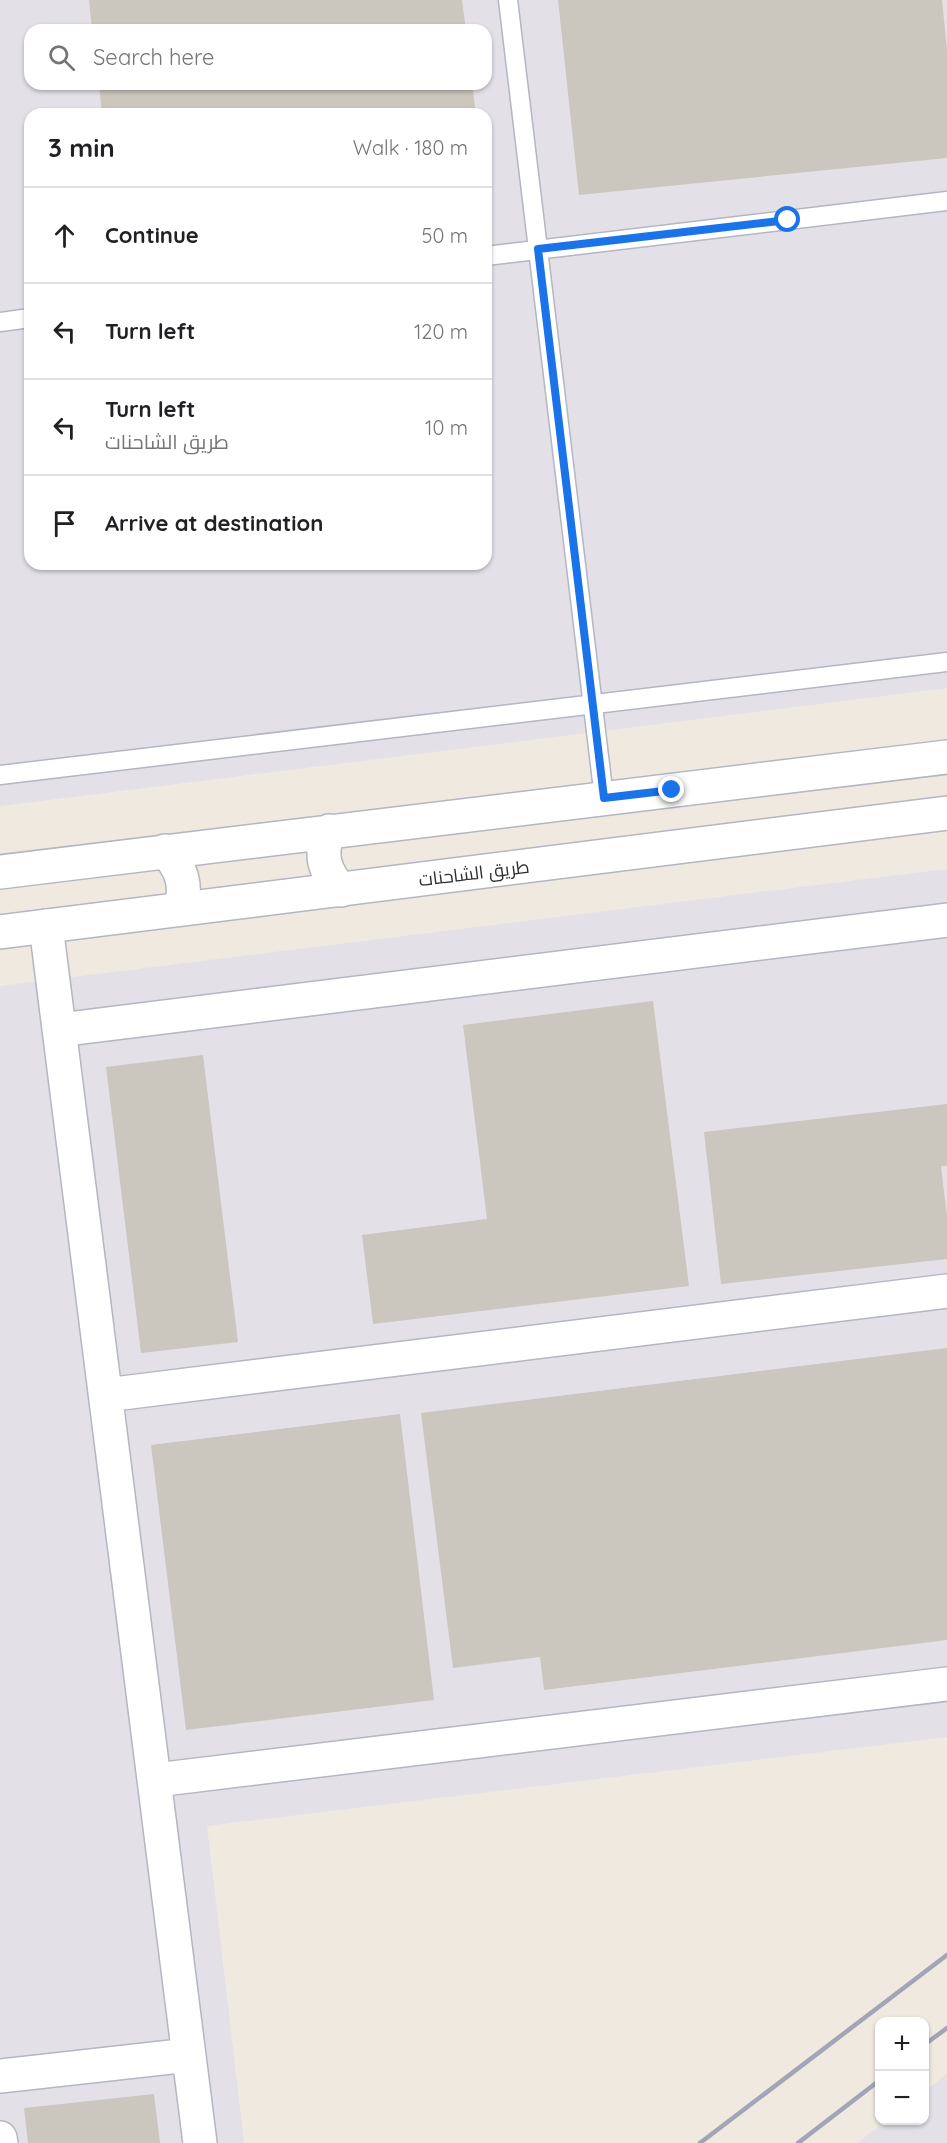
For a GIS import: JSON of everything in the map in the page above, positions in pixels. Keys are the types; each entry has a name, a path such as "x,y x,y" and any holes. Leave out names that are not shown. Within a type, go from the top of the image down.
{"street":[{"path":"0,872 947,757"},
{"name":"طريق الشاحنات","path":"0,932 947,813"},
{"path":"329,831 323,856 326,869 341,890"},
{"path":"165,851 174,860 184,883 181,909"},
{"path":"59,1030 947,920"},
{"path":"46,926 156,1780 200,2143"},
{"path":"106,1395 947,1291"},
{"path":"156,1780 947,1684"},
{"path":"0,2076 189,2055"},
{"path":"0,2138 1,2143"}],"lane":[{"path":"508,0 604,798"},
{"path":"492,255 947,201"},
{"path":"0,322 24,319"},
{"path":"0,775 947,662"}],"shaded area":[{"path":"0,0 947,0 947,688 0,806"},
{"path":"947,869 947,1737 207,1826 244,2143 0,2143 0,986"},
{"path":"947,2074 947,2143 857,2143 881,2125 929,2125 929,2088"}],"building":[{"path":"89,0 462,0 465,24 91,24"},
{"path":"558,0 942,0 947,50 947,158 579,195"},
{"path":"100,90 473,90 475,108 101,108"},
{"path":"653,1001 689,1286 373,1324 362,1235 487,1219 463,1025"},
{"path":"203,1055 238,1342 141,1353 106,1067"},
{"path":"947,1104 947,1166 941,1166 947,1216 947,1259 721,1284 704,1132"},
{"path":"947,1348 947,1640 544,1690 540,1657 453,1668 421,1413"},
{"path":"400,1414 434,1700 186,1730 151,1445"},
{"path":"154,2094 160,2143 28,2143 24,2108"}],"railway":[{"path":"700,2143 947,1955"},
{"path":"929,2041 947,2028"},
{"path":"798,2143 875,2084"}],"route":[{"path":"672,790 604,798 538,249 788,220"}]}
